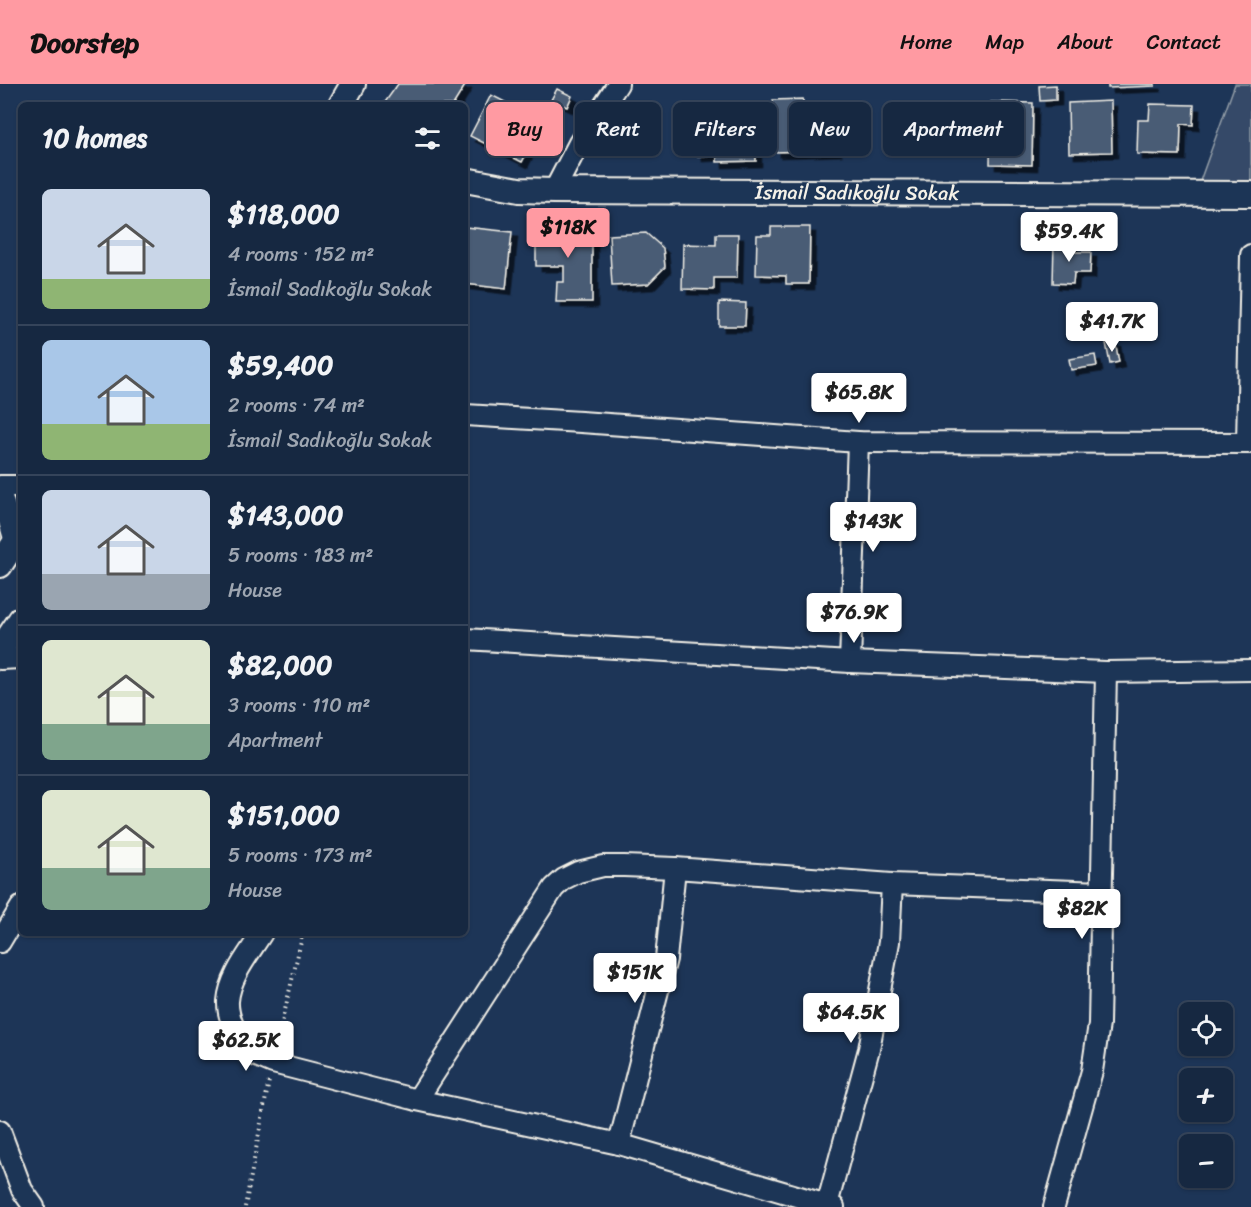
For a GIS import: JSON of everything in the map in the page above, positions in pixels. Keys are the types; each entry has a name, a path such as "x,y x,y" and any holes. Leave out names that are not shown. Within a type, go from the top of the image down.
{"street":[{"path":"342,102 353,84"},
{"path":"554,191 579,143 618,84"},
{"name":"İsmail Sadıkoğlu Sokak","path":"468,181 519,190 554,191 1251,194"},
{"path":"468,415 858,442 1249,443 1251,255"},
{"path":"850,662 858,442"},
{"path":"0,566 18,538 0,488 18,486"},
{"path":"0,650 18,623"},
{"path":"468,639 850,662 1106,672 1251,670"},
{"path":"0,660 18,658"},
{"path":"1054,1207 1094,1059 1099,1024 1106,672"},
{"path":"417,1100 554,888 564,879 578,872 603,866 675,868 892,885 1102,892"},
{"path":"619,1144 666,959 675,868"},
{"path":"260,936 234,978 228,1002 232,1024 244,1051 273,1063 417,1100 619,1144 831,1206 869,1049 889,942 892,885"},
{"path":"0,942 18,912"},
{"path":"0,1131 22,1190 34,1207"}],"shaded area":[{"path":"1235,84 1251,84 1251,182 1200,181"}],"building":[{"path":"398,84 466,84 455,102 385,102"},
{"path":"1108,84 1155,84 1155,86 1108,88"},
{"path":"1056,85 1056,100 1040,101 1039,86"},
{"path":"557,89 572,96 567,107 563,105 563,102 551,100"},
{"path":"491,95 505,102 487,102"},
{"path":"803,99 803,102 789,102 789,152 777,152 777,102 773,100"},
{"path":"1111,101 1112,152 1069,153 1068,103"},
{"path":"1024,103 1033,103 1032,165 990,164 990,156 1024,156"},
{"path":"1150,104 1194,105 1193,125 1181,124 1180,155 1137,154 1138,120 1149,120"},
{"path":"486,105 486,144 470,136"},
{"path":"510,156 525,156 522,162"},
{"path":"717,156 756,156 756,161 717,162"},
{"path":"536,225 592,225 592,302 556,302 557,282 564,282 564,266 536,266"},
{"path":"468,227 512,232 506,289 468,284"},
{"path":"771,227 810,227 809,284 786,284 786,276 756,275 757,235 771,235"},
{"path":"646,233 663,248 665,267 648,284 612,286 609,235"},
{"path":"716,234 738,234 737,278 714,278 714,290 682,289 683,244 716,245"},
{"path":"1054,242 1072,243 1072,252 1091,252 1090,273 1074,273 1073,284 1053,283"},
{"path":"719,302 746,303 745,326 719,326"},
{"path":"1115,341 1119,362 1110,364 1106,343"},
{"path":"1095,355 1097,366 1071,370 1069,359"}]}
